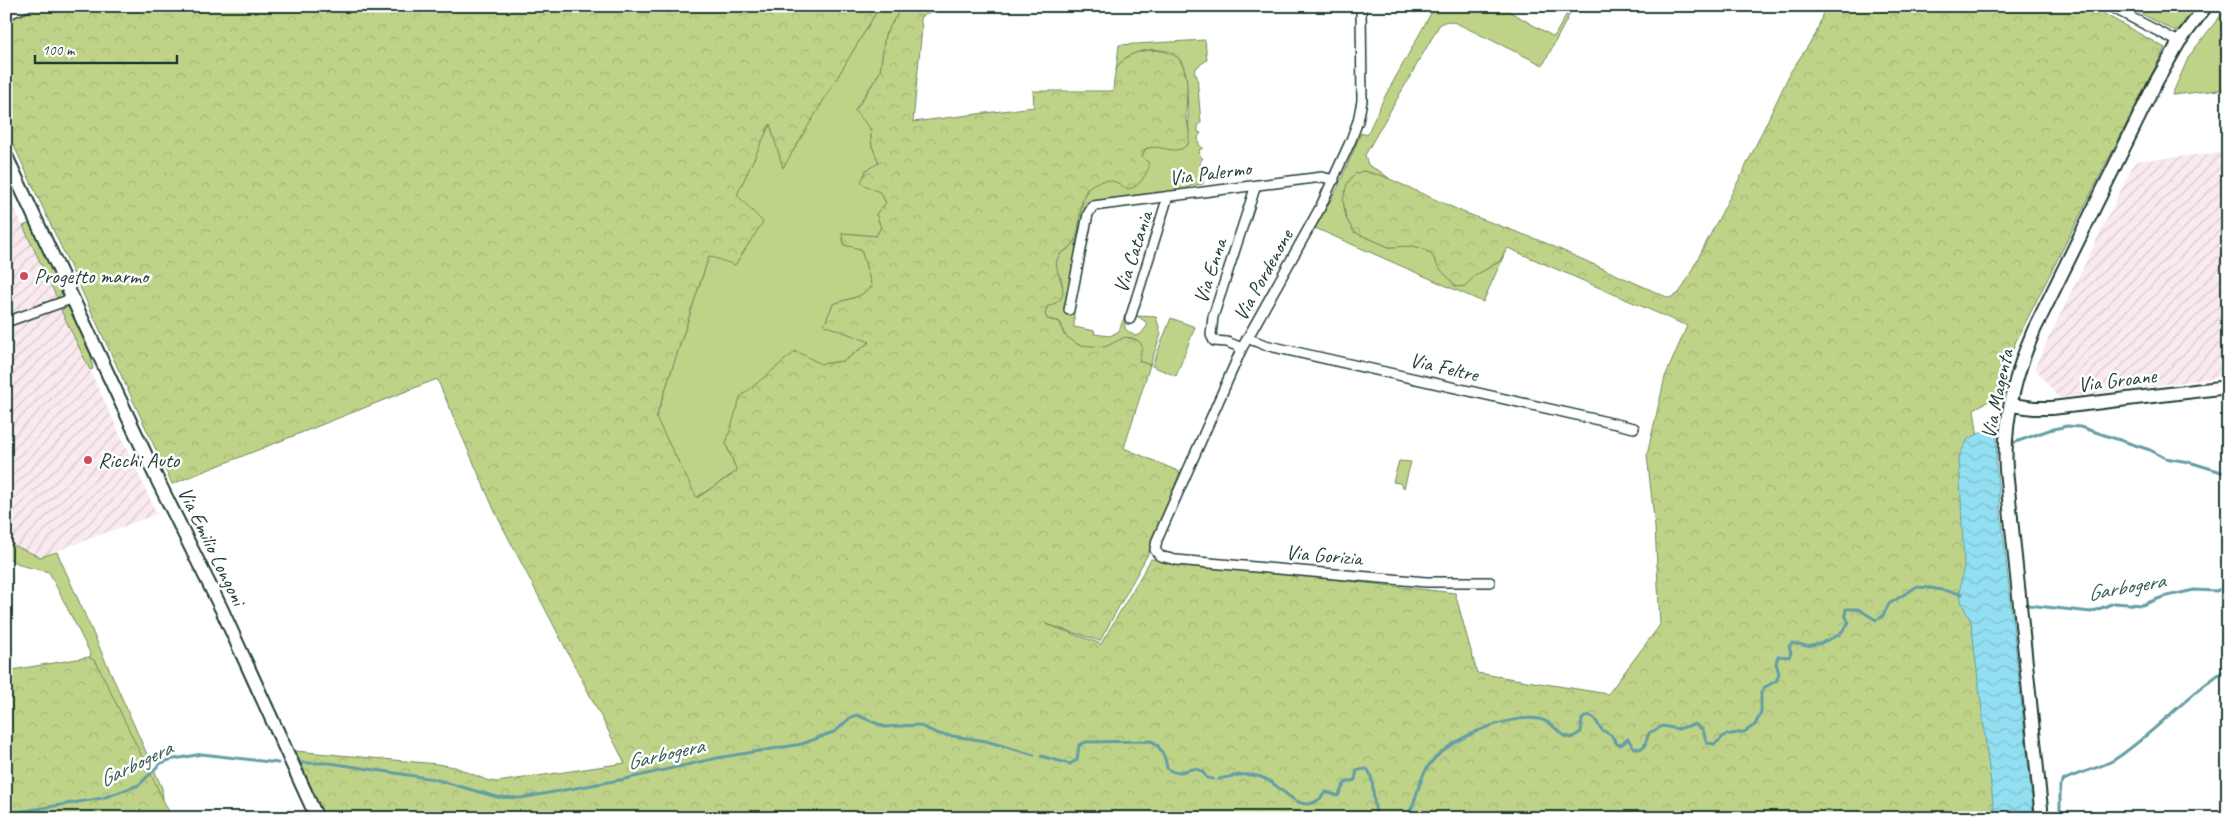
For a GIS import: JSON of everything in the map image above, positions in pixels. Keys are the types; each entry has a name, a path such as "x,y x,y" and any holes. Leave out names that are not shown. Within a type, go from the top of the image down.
{"street":[{"path":"6,15 27,6"},
{"name":"Via Pordenone","path":"1156,553 1156,540 1242,348 1334,180 1351,140 1361,108 1360,6"},
{"path":"2109,6 2179,42"},
{"name":"Via Magenta","path":"2042,818 2006,463 2006,440 2011,405 2020,367 2034,330 2156,82 2179,42 2206,6"},
{"name":"Via Emilio Longoni","path":"6,156 156,477 221,608 317,818"},
{"name":"Via Palermo","path":"1069,310 1091,208 1096,205 1323,177 1334,180"},
{"name":"Via Enna","path":"1242,348 1227,342 1214,341 1211,333 1213,318 1256,185"},
{"name":"Via Catania","path":"1130,319 1168,196"},
{"path":"6,322 74,298"},
{"name":"Via Feltre","path":"1247,338 1262,344 1634,428"},
{"name":"Via Groane","path":"2011,405 2052,408 2228,387"},
{"name":"Via Gorizia","path":"1156,553 1166,558 1186,561 1426,582 1490,582"}],"shaded area":[{"path":"2228,152 2228,376 2059,398 2035,368 2135,161"},
{"path":"6,190 157,514 40,557 13,545 6,528"}],"green space":[{"path":"44,6 880,6 783,168 770,124 737,195 763,222 735,265 709,256 656,418 697,498 737,471 726,444 740,397 796,351 821,364 844,361 870,342 824,325 833,304 859,296 872,287 861,249 844,245 842,233 876,236 881,227 876,214 886,203 881,193 861,183 866,170 879,163 872,146 870,128 855,111 880,72 885,35 902,6 944,6 920,17 922,28 913,122 1034,107 1033,91 1113,91 1117,68 1127,57 1135,53 1153,50 1170,54 1182,64 1186,76 1188,144 1178,150 1156,147 1145,149 1142,157 1148,162 1149,168 1140,182 1133,188 1125,188 1118,183 1108,180 1096,183 1087,189 1082,201 1075,241 1057,260 1056,265 1063,293 1057,302 1047,307 1045,314 1047,319 1060,322 1064,335 1079,345 1105,347 1125,337 1139,341 1142,346 1139,361 1150,365 1124,448 1180,472 1148,554 1100,641 1046,624 1101,644 1151,559 1455,593 1477,673 1608,694 1660,625 1655,527 1647,455 1665,377 1687,326 1508,248 1499,262 1476,275 1465,286 1457,287 1439,268 1432,255 1424,249 1413,246 1389,247 1354,232 1346,218 1343,200 1347,184 1354,174 1363,171 1383,176 1463,212 1541,241 1669,298 1678,294 1683,287 1745,168 1791,71 1816,34 1825,6 2090,6 2165,48 2016,341 1996,397 1974,409 2030,818 324,818 296,751 437,764 455,767 489,781 497,782 625,763 496,514 437,379 172,484 6,129 6,21"},
{"path":"880,6 902,6 885,35 880,72 855,110 870,128 872,146 879,163 881,193 886,203 876,214 881,227 876,236 842,233 844,245 861,249 872,287 859,296 833,304 825,325 871,341 844,361 821,364 726,444 737,471 696,498 656,418 709,256 770,123 783,167"},
{"path":"1435,6 1500,6 1554,37 1571,6 1574,6 1543,65 1456,23 1447,21 1440,24 1365,155 1368,165 1390,179 1363,171 1344,205 1346,218 1354,232 1389,247 1413,246 1424,249 1432,255 1439,268 1455,286 1465,286 1476,275 1499,262 1504,255 1483,302 1315,228 1338,187 1361,133 1367,135 1383,100"},
{"path":"2126,6 2196,6 2178,30 2173,30"},
{"path":"2228,6 2228,89 2172,95 2189,56"},
{"path":"1205,40 1207,60 1197,67 1194,72 1197,76 1201,123 1198,125 1198,132 1201,133 1198,137 1199,145 1203,148 1199,150 1200,157 1203,158 1200,162 1201,169 1204,171 1203,184 1190,186 1189,189 1086,202 1067,308 1069,313 1074,312 1074,327 1095,331 1094,334 1110,336 1119,331 1125,315 1125,329 1135,336 1141,334 1147,326 1146,322 1137,316 1156,317 1161,334 1150,365 1139,361 1141,344 1131,337 1100,348 1076,344 1065,335 1060,322 1047,319 1045,314 1047,307 1057,302 1061,297 1062,283 1056,270 1057,259 1075,240 1081,209 1088,190 1094,183 1102,180 1114,181 1127,188 1136,186 1146,172 1142,157 1143,151 1152,147 1181,149 1189,130 1186,74 1179,58 1167,51 1141,51 1125,58 1116,71 1119,45"},
{"path":"30,223 60,285 61,294 58,298 23,226"},
{"path":"67,307 72,311 90,351 93,369 90,370 61,310"},
{"path":"1171,318 1195,327 1176,376 1152,366"},
{"path":"1399,461 1411,462 1404,488 1399,483 1393,482"},
{"path":"6,528 13,545 40,557 57,552 162,788 163,799 156,790 96,662 89,657 91,655 49,572 23,566 6,557"},
{"path":"89,657 96,662 172,818 6,818 6,671"}],"water":[{"path":"1984,431 1997,434 1996,464 2034,818 1995,818 1971,622 1961,598 1960,588 1964,567 1959,456 1968,439"}],"waterway":[{"path":"2013,443 2049,430 2067,426 2080,427 2150,450 2165,458 2189,462 2228,474"},
{"name":"Garbogera","path":"2028,605 2091,612 2114,603 2142,605 2163,597 2194,590 2216,591 2228,586"},
{"name":"Garbogera","path":"1406,818 1413,806 1427,768 1447,748 1477,731 1510,721 1539,719 1549,723 1563,735 1571,738 1581,732 1582,719 1588,715 1594,718 1602,730 1611,735 1617,744 1621,745 1628,739 1633,747 1639,749 1644,747 1649,733 1663,726 1678,729 1695,724 1703,730 1707,743 1715,744 1725,735 1744,732 1755,725 1761,712 1761,692 1765,687 1776,681 1779,674 1776,663 1778,656 1789,657 1791,653 1789,646 1792,643 1807,646 1821,643 1839,635 1849,623 1845,615 1846,609 1858,609 1876,620 1882,617 1889,604 1916,587 1962,594"},
{"path":"2060,818 2060,786 2064,780 2114,760 2143,738 2198,690 2228,668"},
{"name":"Garbogera","path":"296,763 330,763 434,779 497,797 521,798 625,779 717,758 802,744 836,731 851,717 857,715 885,727 918,725 939,734 986,741 1034,755"},
{"name":"Garbogera","path":"1041,756 1070,764 1077,760 1079,745 1086,742 1151,741 1160,748 1167,768 1172,772 1197,769 1207,778 1213,779"},
{"name":"Garbogera","path":"6,814 103,798 139,785 161,763 169,760 202,754 278,763"},
{"name":"Garbogera","path":"1219,779 1245,775 1261,777 1296,801 1310,804 1326,792 1338,796 1345,783 1355,780 1357,770 1367,769 1372,778 1378,818"}],"place":[{"name":"Progetto marmo","path":"24,276"},
{"name":"Ricchi Auto","path":"88,460"}]}
